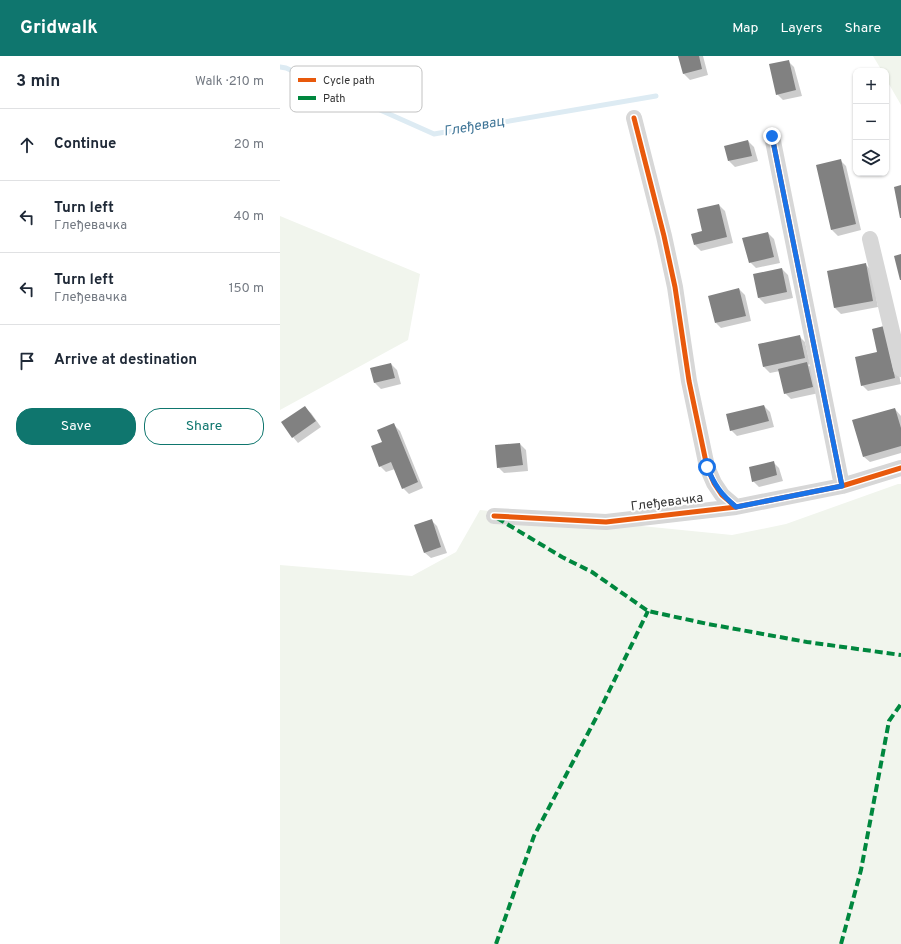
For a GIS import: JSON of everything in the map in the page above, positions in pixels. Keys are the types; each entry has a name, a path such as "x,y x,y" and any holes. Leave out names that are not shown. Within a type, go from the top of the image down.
{"street":[{"path":"634,118 664,236 674,287 689,382 707,467 714,483 722,494 736,507"},
{"path":"772,136 842,486"},
{"path":"870,239 901,369"},
{"name":"Глеђевачка","path":"494,516 606,522 736,507 842,486 901,468"}],"shaded area":[{"path":"873,56 901,56 901,105 889,84 889,68 880,68"},
{"path":"280,216 420,274 408,340 280,410"},
{"path":"901,484 901,944 280,944 280,565 412,576 456,552 480,510 732,535 786,524"}],"building":[{"path":"678,56 699,56 702,69 683,74"},
{"path":"789,60 796,90 776,95 769,64"},
{"path":"748,140 752,156 728,161 724,146"},
{"path":"841,159 856,224 831,230 816,165"},
{"path":"901,185 901,218 900,218 894,187"},
{"path":"719,204 727,237 694,245 691,234 702,231 697,209"},
{"path":"768,232 774,257 749,263 742,238"},
{"path":"901,254 901,280 900,280 894,256"},
{"path":"866,263 873,301 834,308 827,271"},
{"path":"782,268 787,292 758,298 753,274"},
{"path":"739,288 746,316 715,323 708,296"},
{"path":"884,326 895,378 861,386 855,357 877,352 872,329"},
{"path":"800,335 805,358 763,367 758,344"},
{"path":"807,362 813,387 784,394 778,369"},
{"path":"391,363 395,378 374,383 370,368"},
{"path":"764,405 769,421 730,431 726,414"},
{"path":"305,406 316,421 292,438 281,422"},
{"path":"895,408 901,428 901,446 863,457 852,420"},
{"path":"394,423 418,482 402,489 391,462 379,467 371,446 382,442 377,430"},
{"path":"520,443 523,465 497,468 495,445"},
{"path":"774,461 777,475 752,482 749,467"},
{"path":"432,519 441,547 424,553 414,525"}],"waterway":[{"name":"Глеђевац","path":"280,67 290,70"},
{"name":"Глеђевац","path":"385,112 434,134 656,96"}],"marked path":[{"path":"497,518 562,557 592,572 648,611 708,624 807,642 901,655"},
{"path":"496,944 534,836 596,718 648,611"},
{"path":"841,944 861,870 889,721 901,704"}],"cycle path":[{"path":"634,118 664,236 675,287 689,381 707,467 714,483 722,495 736,507"},
{"path":"772,136 842,486"},
{"path":"494,516 606,522 736,507 842,486 901,468"}],"route":[{"path":"707,467 714,483 722,494 736,507 842,486 772,136"}]}
